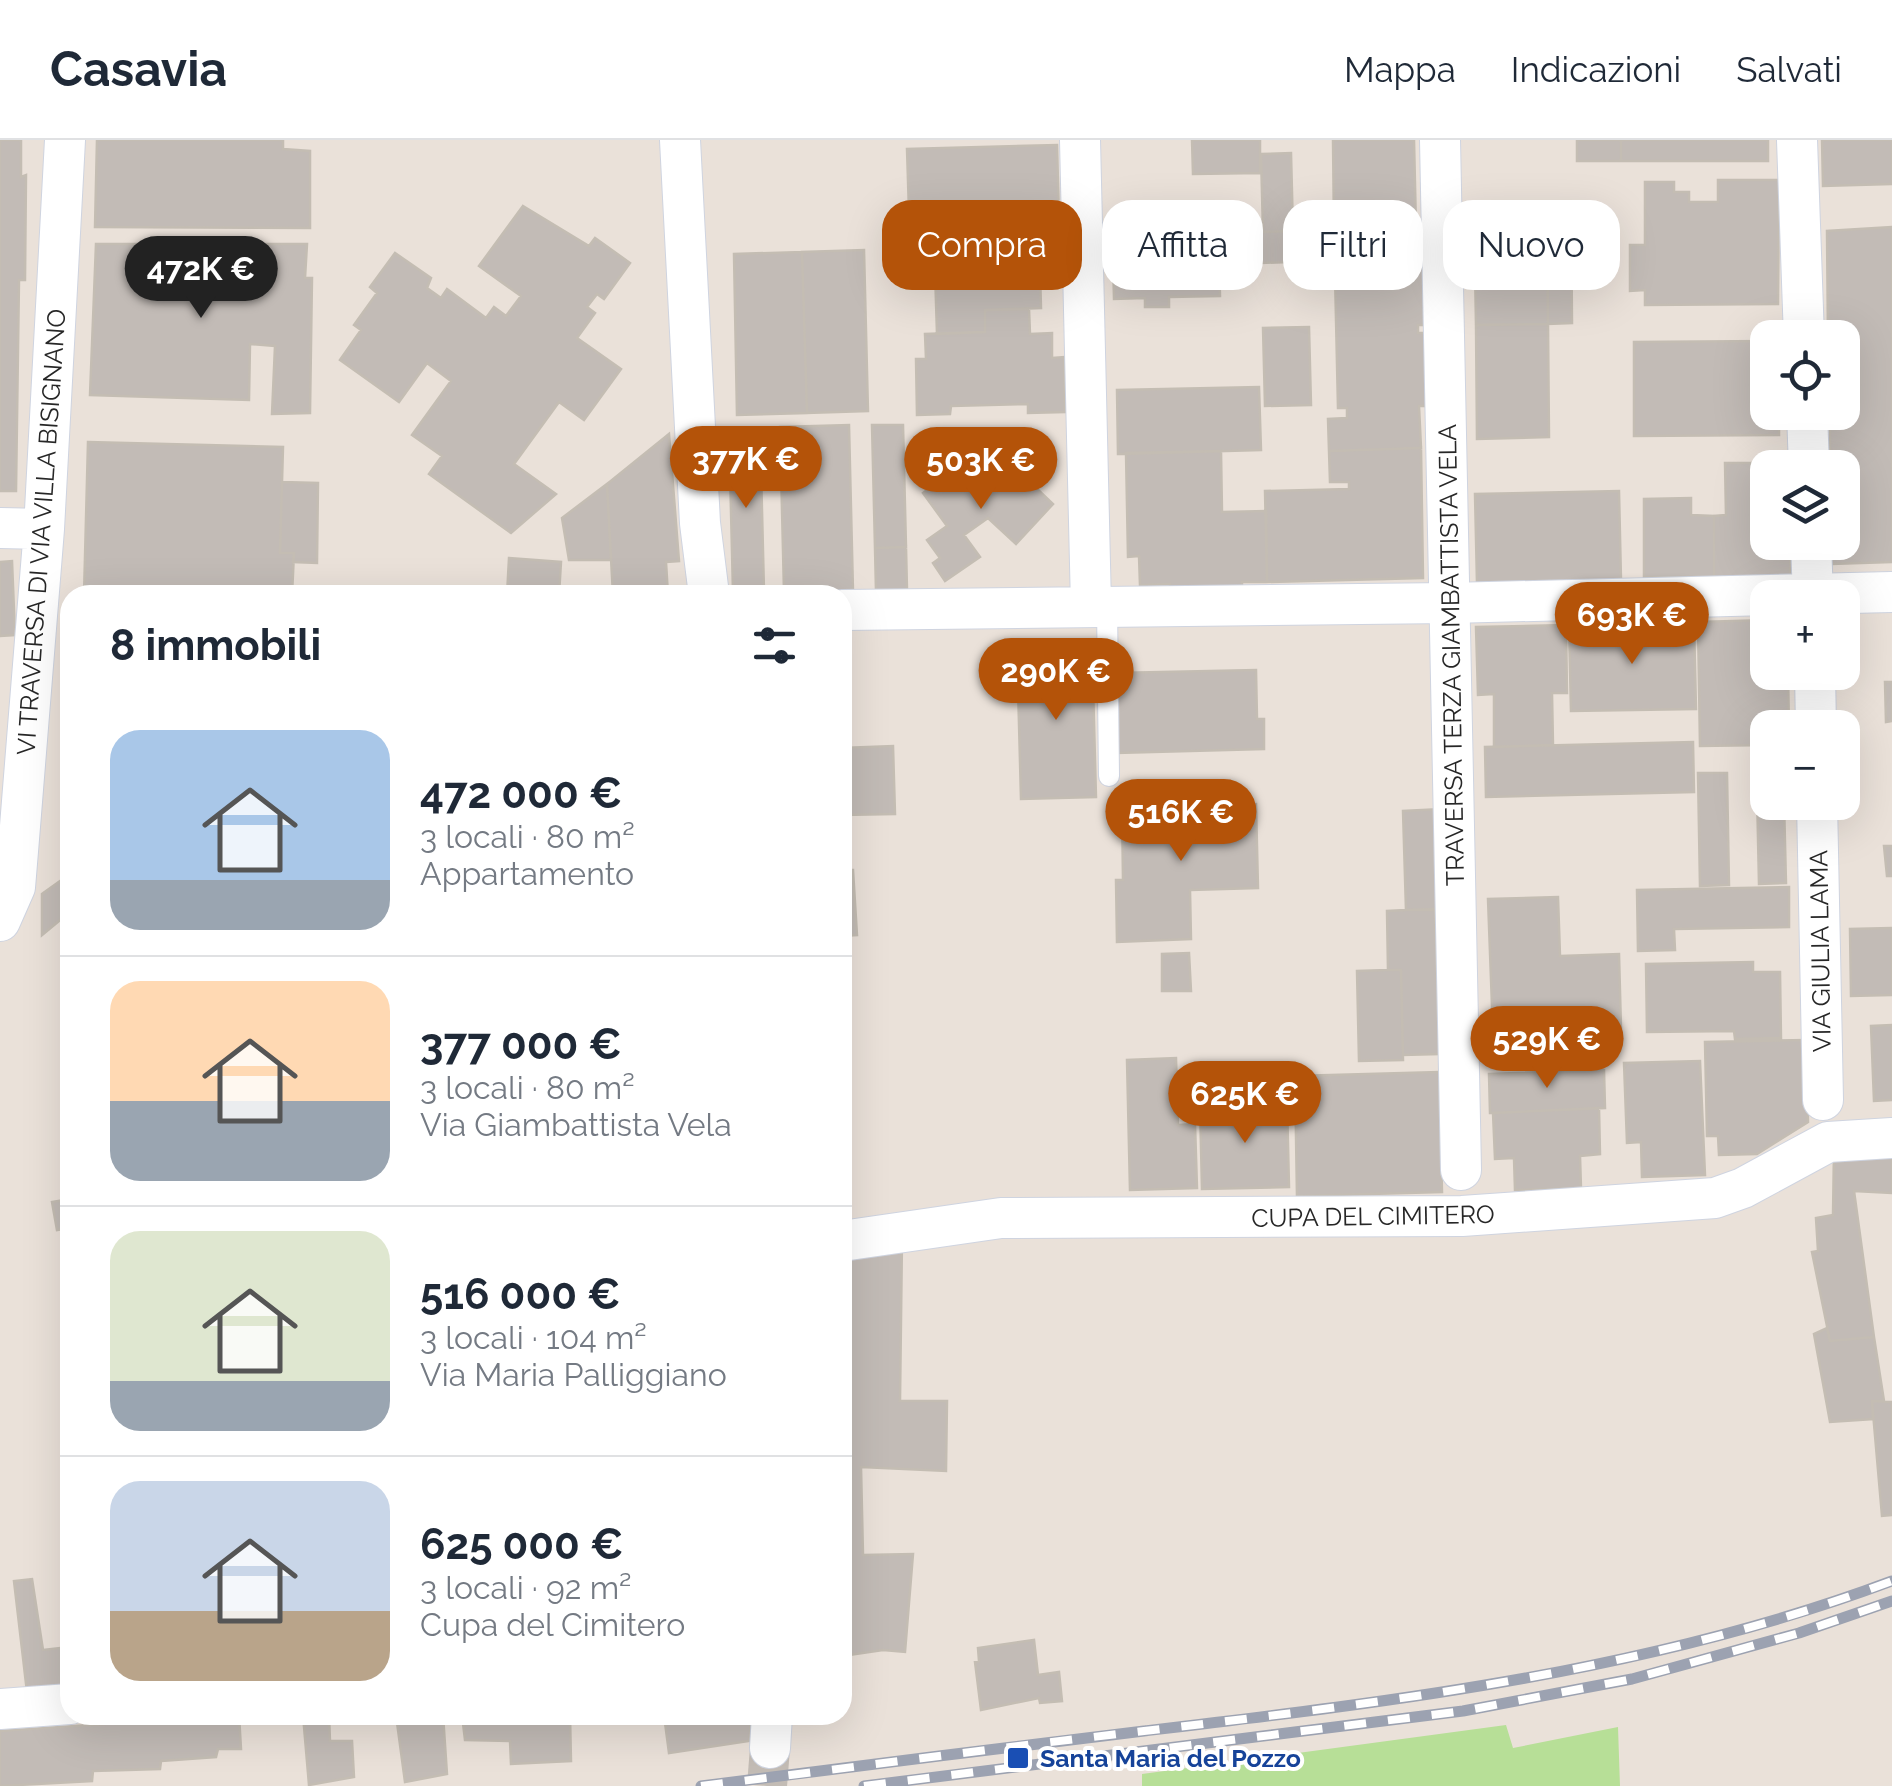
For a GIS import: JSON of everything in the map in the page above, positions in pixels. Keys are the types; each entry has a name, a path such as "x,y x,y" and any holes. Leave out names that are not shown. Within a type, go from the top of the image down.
{"street":[{"name":"VI TRAVERSA DI VIA VILLA BISIGNANO","path":"0,921 15,888 44,528 65,140"},
{"path":"680,140 700,524 709,585"},
{"path":"1080,140 1099,606"},
{"name":"TRAVERSA TERZA GIAMBATTISTA VELA","path":"1440,140 1462,1170"},
{"path":"1797,140 1803,320"},
{"path":"0,528 44,528"},
{"path":"1860,593 1892,592"},
{"path":"852,610 1750,596"},
{"name":"VIA GIULIA LAMA","path":"1817,820 1823,1100"},
{"name":"CUPA DEL CIMITERO","path":"852,1240 1001,1218 1462,1216 1716,1198 1743,1188 1828,1142 1892,1138"},
{"path":"0,1708 60,1705"}],"lane":[{"path":"1099,606 1110,776"}],"green space":[{"path":"1506,1725 1513,1748 1618,1727 1620,1786 1142,1786 1142,1774"}],"building":[{"path":"0,140 21,140 21,177 26,175 25,280 19,280 16,491 0,491"},
{"path":"97,140 283,140 283,149 310,151 310,228 95,227"},
{"path":"1192,140 1260,140 1260,173 1193,174"},
{"path":"1333,140 1414,140 1415,200 1334,200"},
{"path":"1577,140 1621,140 1621,161 1577,161"},
{"path":"1621,140 1768,140 1768,161 1621,161"},
{"path":"1822,140 1892,140 1892,184 1823,186"},
{"path":"1057,145 1058,200 909,200 907,149"},
{"path":"1291,153 1292,200 1283,200 1283,231 1263,232 1261,154"},
{"path":"1718,180 1779,180 1778,304 1645,305 1645,290 1630,291 1630,245 1645,245 1645,182 1674,182 1674,192 1689,192 1689,202 1718,202"},
{"path":"523,206 589,246 595,238 630,263 604,299 597,294 587,307 595,313 577,338 621,369 584,420 559,402 514,464 556,494 511,533 429,474 442,456 412,435 451,381 427,363 399,402 340,360 361,330 354,325 377,293 370,287 395,253 431,278 427,288 441,298 447,289 486,318 494,307 506,316 521,296 479,266"},
{"path":"1892,227 1892,562 1832,564 1832,560 1860,560 1860,450 1830,450 1830,430 1860,430 1860,320 1828,320 1827,231"},
{"path":"1283,231 1283,262 1263,263 1263,232"},
{"path":"96,244 307,244 305,278 312,278 310,413 272,414 275,346 250,344 249,400 90,395"},
{"path":"1424,248 1426,325 1418,325 1418,333 1425,333 1427,406 1419,406 1421,448 1329,451 1328,419 1347,418 1347,408 1338,408 1335,290 1423,290"},
{"path":"864,250 868,411 807,413 802,252"},
{"path":"802,252 807,413 737,415 734,254"},
{"path":"936,290 1040,290 1041,308 985,310 985,332 937,334"},
{"path":"1114,290 1220,290 1220,296 1169,297 1169,307 1145,307 1145,298 1114,299"},
{"path":"1475,290 1548,290 1548,324 1476,325"},
{"path":"1548,290 1572,290 1572,323 1548,324"},
{"path":"1029,309 1030,334 1052,333 1052,358 1064,357 1065,412 1028,413 1028,404 951,406 950,414 917,415 916,359 926,359 925,334 985,332 985,310"},
{"path":"1548,324 1549,437 1477,439 1476,325"},
{"path":"1309,327 1311,405 1265,406 1263,328"},
{"path":"1750,341 1750,430 1779,430 1779,435 1634,436 1634,342"},
{"path":"1259,387 1261,450 1118,454 1117,390"},
{"path":"849,425 853,591 852,585 784,585 780,427"},
{"path":"872,425 903,425 906,547 875,548"},
{"path":"760,430 764,585 733,585 729,431"},
{"path":"669,434 679,561 666,562 667,585 612,585 607,484"},
{"path":"88,442 283,447 280,553 294,553 292,585 84,585"},
{"path":"1421,448 1423,578 1267,582 1265,491 1349,489 1349,482 1330,482 1329,451"},
{"path":"1221,451 1222,512 1266,511 1267,582 1242,582 1242,593 1170,595 1170,584 1140,585 1139,556 1128,557 1126,453"},
{"path":"967,461 985,486 1008,461 1053,504 1016,544 988,518 964,535 980,557 945,581 933,563 940,558 927,540 947,526 923,493"},
{"path":"1725,463 1750,463 1750,560 1790,560 1790,577 1714,577 1714,516 1726,515"},
{"path":"282,482 318,483 317,563 293,562 294,553 280,553"},
{"path":"607,484 611,560 569,560 562,518"},
{"path":"1619,491 1621,580 1477,583 1475,494"},
{"path":"1691,498 1691,515 1714,516 1714,577 1644,577 1644,499"},
{"path":"906,547 907,590 876,591 875,548"},
{"path":"509,558 561,562 560,585 508,585"},
{"path":"12,561 15,635 0,636 0,562"},
{"path":"1750,621 1750,690 1788,690 1789,710 1750,710 1750,745 1700,746 1698,622"},
{"path":"1694,623 1696,709 1571,711 1569,625"},
{"path":"1566,625 1567,693 1552,693 1553,745 1494,747 1494,694 1478,695 1476,627"},
{"path":"1092,647 1096,797 1021,799 1017,649"},
{"path":"1256,670 1257,719 1264,719 1264,749 1117,753 1115,673"},
{"path":"1885,682 1892,682 1892,721 1886,722"},
{"path":"1693,742 1694,792 1486,797 1485,747"},
{"path":"893,746 895,814 852,815 852,748"},
{"path":"1698,773 1727,773 1729,885 1700,886"},
{"path":"1256,804 1258,888 1190,890 1191,939 1117,942 1116,880 1123,880 1122,807"},
{"path":"1441,809 1443,909 1406,910 1403,811"},
{"path":"1758,820 1784,820 1786,883 1759,884"},
{"path":"1884,846 1892,846 1892,876 1887,876"},
{"path":"852,870 853,870 857,935 852,935"},
{"path":"60,881 60,920 42,935 42,894"},
{"path":"1789,887 1789,927 1674,929 1675,950 1638,951 1637,890"},
{"path":"1558,897 1560,956 1619,954 1621,1028 1493,1033 1488,899"},
{"path":"1435,910 1439,1054 1403,1055 1401,970 1388,970 1387,911"},
{"path":"1892,928 1892,995 1851,996 1850,929"},
{"path":"1189,953 1191,991 1162,991 1162,954"},
{"path":"1753,962 1753,972 1780,972 1781,1038 1735,1039 1734,1031 1647,1032 1646,964"},
{"path":"1401,970 1403,1060 1359,1061 1357,971"},
{"path":"1892,1025 1892,1100 1874,1101 1871,1026"},
{"path":"1806,1040 1808,1122 1757,1154 1719,1155 1718,1136 1707,1136 1705,1042"},
{"path":"1176,1058 1178,1125 1195,1124 1197,1188 1130,1190 1127,1060"},
{"path":"1700,1061 1705,1175 1642,1177 1641,1142 1627,1143 1624,1063"},
{"path":"1604,1070 1605,1108 1490,1113 1489,1074"},
{"path":"1439,1072 1442,1192 1297,1196 1295,1076"},
{"path":"1287,1102 1289,1187 1202,1189 1200,1105"},
{"path":"1599,1108 1600,1154 1580,1156 1581,1188 1515,1190 1514,1158 1495,1159 1493,1113"},
{"path":"1834,1150 1892,1150 1892,1193 1854,1191 1874,1337 1830,1341 1812,1252 1818,1251 1816,1218 1833,1215"},
{"path":"60,1201 60,1230 57,1230 52,1202"},
{"path":"902,1239 900,1401 947,1401 946,1471 861,1467 863,1555 913,1554 905,1652 883,1650 852,1655 852,1251"},
{"path":"1827,1328 1830,1341 1874,1337 1884,1401 1872,1401 1873,1419 1830,1422 1814,1334"},
{"path":"1872,1401 1892,1402 1892,1515 1882,1516"},
{"path":"32,1579 43,1650 60,1648 60,1687 27,1692 14,1581"},
{"path":"1034,1640 1038,1675 1059,1672 1062,1701 1040,1703 1039,1698 981,1710 975,1662 979,1661 978,1648"},
{"path":"90,1725 240,1725 241,1749 218,1749 216,1757 161,1761 160,1769 93,1771 92,1781 0,1786 0,1731"},
{"path":"304,1725 329,1725 330,1741 352,1741 354,1777 309,1785"},
{"path":"397,1725 444,1725 447,1774 405,1782"},
{"path":"463,1725 570,1725 571,1761 511,1764 510,1741 465,1740"},
{"path":"665,1725 751,1725 749,1741 669,1753"}],"tunnel":[{"path":"767,1786 770,1748"}],"railway":[{"path":"701,1786 1334,1708 1523,1678 1709,1638 1892,1581"},
{"path":"864,1786 1463,1711 1632,1679 1799,1633 1892,1601"}],"place":[{"name":"Santa Maria del Pozzo","path":"1018,1758"}]}
